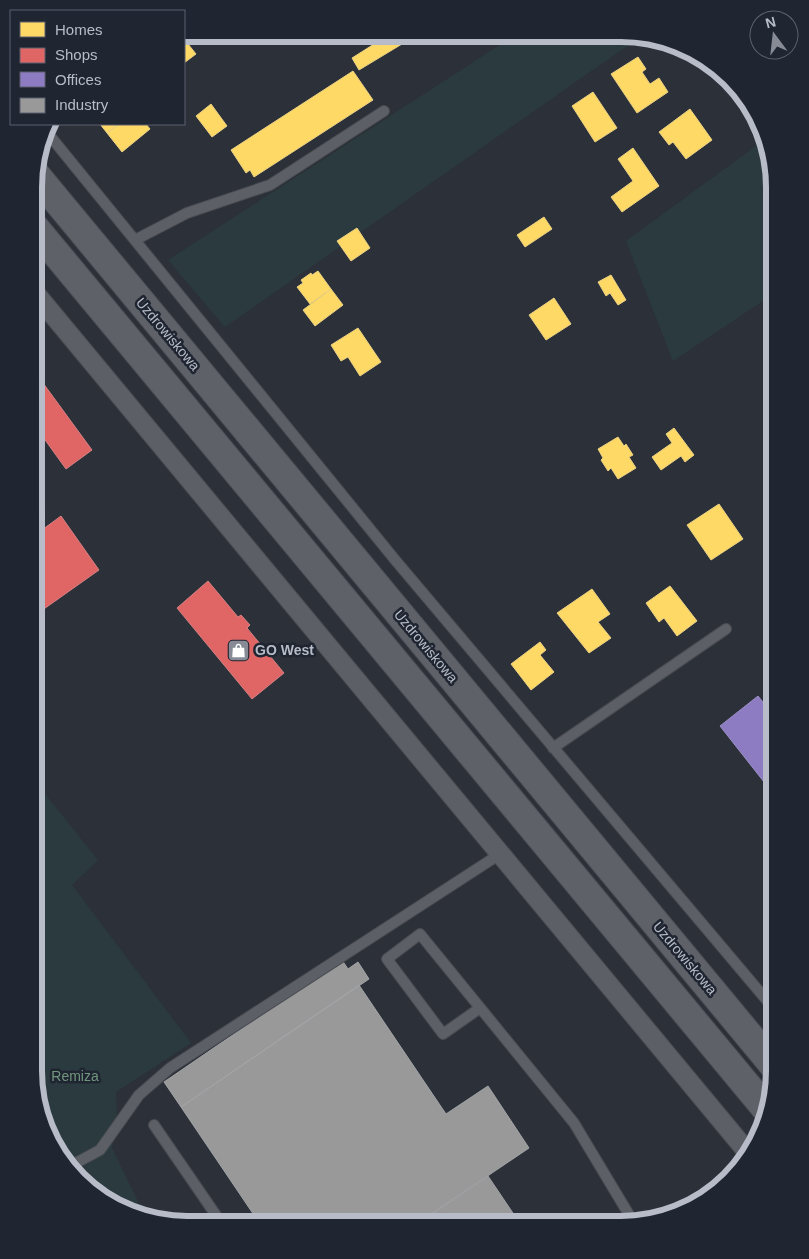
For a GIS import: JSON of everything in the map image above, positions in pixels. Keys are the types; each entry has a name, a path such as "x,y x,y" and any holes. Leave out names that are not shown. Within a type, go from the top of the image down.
{"main road":[{"name":"Uzdrowiskowa","path":"43,184 766,1056"},
{"path":"44,238 763,1105"}],"street":[{"path":"43,303 744,1148"}],"lane":[{"path":"135,240 187,213 270,185 384,111"},
{"path":"51,138 396,562 766,999"},
{"path":"552,748 726,629"},
{"path":"75,1163 100,1150 139,1095 170,1068 500,854"},
{"path":"480,1008 443,1034 387,959 420,934 574,1123 630,1216"},
{"path":"154,1126 216,1216"}],"green space":[{"path":"503,43 631,43 225,327 168,260"},
{"path":"759,143 764,159 766,178 766,299 673,361 626,241"},
{"name":"Remiza","path":"43,791 98,860 72,885 191,1043 116,1092 117,1119 112,1148 137,1199 138,1207 99,1187 85,1174 72,1160 62,1144 47,1109 43,1081"}],"building: Homes":[{"path":"185,43 187,43 196,54 185,62"},
{"path":"376,43 402,44 359,70 352,58"},
{"path":"638,57 646,69 642,72 650,84 659,78 668,92 637,113 611,74"},
{"path":"353,71 373,100 254,177 250,170 246,173 231,150"},
{"path":"593,92 617,128 595,142 572,106"},
{"path":"211,104 227,126 212,137 196,116"},
{"path":"690,109 712,140 686,159 673,142 669,145 659,132"},
{"path":"101,125 118,125 107,133"},
{"path":"118,125 147,125 150,129 122,152 107,133"},
{"path":"633,148 659,186 622,212 611,197 633,181 618,159"},
{"path":"544,217 552,229 525,247 517,235"},
{"path":"357,228 370,248 351,261 337,241"},
{"path":"318,271 331,289 310,304 297,287 303,283 301,280 311,273 312,275"},
{"path":"611,275 626,300 618,305 610,293 606,296 598,282"},
{"path":"331,289 343,305 315,326 303,310"},
{"path":"554,298 571,324 546,340 529,315"},
{"path":"358,328 381,362 360,376 348,357 341,361 331,345"},
{"path":"674,428 694,455 685,462 681,456 661,470 652,457 672,443 666,434"},
{"path":"618,437 624,446 626,444 633,455 629,457 636,468 618,479 611,468 608,471 601,460 603,458 598,449"},
{"path":"719,504 743,539 711,560 687,525"},
{"path":"670,586 697,621 677,636 664,618 659,622 646,603"},
{"path":"592,589 610,614 598,622 611,638 589,653 557,613"},
{"path":"540,642 546,650 540,655 554,672 531,690 511,664"}],"building: Shops":[{"path":"43,383 92,450 66,469 43,437"},
{"path":"61,516 99,570 43,610 43,529"},
{"name":"GO West","path":"208,581 238,617 241,615 250,625 247,628 284,673 252,699 177,608"}],"building: Offices":[{"path":"758,696 766,706 766,785 720,726"}],"building: Industry":[{"path":"342,960 348,969 358,962 369,979 181,1107 164,1082"},
{"path":"359,985 446,1114 488,1086 529,1148 428,1216 255,1216 181,1107"},
{"path":"488,1176 515,1216 428,1216"}],"place":[{"name":"GO West","path":"239,650"}]}
